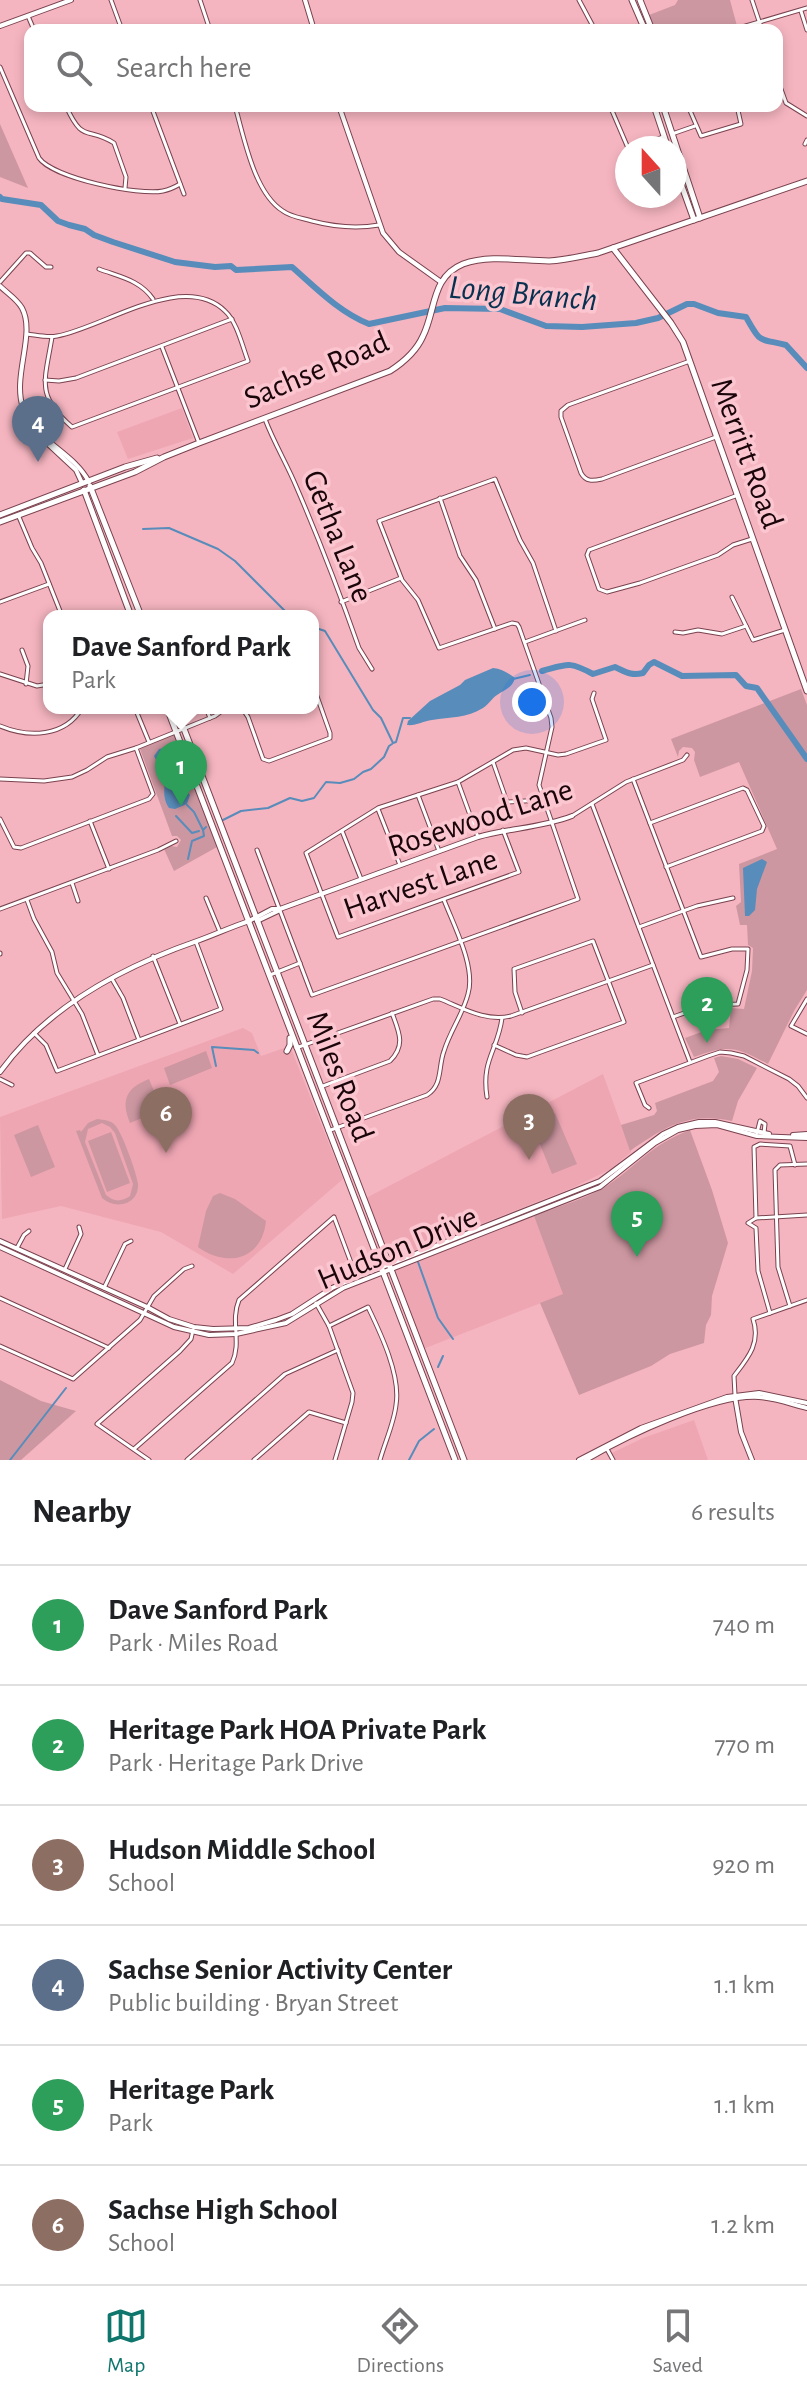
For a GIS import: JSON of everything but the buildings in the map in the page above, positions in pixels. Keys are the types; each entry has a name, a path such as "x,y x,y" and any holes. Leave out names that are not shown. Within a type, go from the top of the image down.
{"main road":[{"path":"632,0 642,24"},
{"path":"640,0 650,24"},
{"path":"656,112 664,136"},
{"path":"665,112 697,219"},
{"path":"441,282 456,268 473,261 566,259 613,248 807,181"},
{"path":"687,195 697,219"},
{"name":"Merritt Road","path":"613,248 683,342 807,691"},
{"name":"Sachse Road","path":"0,522 125,467 164,457 355,385 399,365 418,346 441,282"},
{"path":"86,486 139,610"},
{"path":"86,486 129,610"},
{"name":"Sachse Road","path":"0,515 17,512"},
{"name":"Miles Road","path":"169,714 289,1029 319,1087 332,1129"},
{"name":"Miles Road","path":"178,714 277,972 300,1047 464,1460"},
{"path":"205,811 214,808"},
{"path":"287,1051 289,1029"},
{"name":"Miles Road","path":"363,1209 382,1270 455,1460"}],"street":[{"path":"48,0 51,7"},
{"path":"0,26 71,0"},
{"path":"111,0 120,24"},
{"path":"200,0 208,24"},
{"path":"305,0 312,24"},
{"path":"579,0 592,24"},
{"path":"752,0 759,22"},
{"path":"752,24 807,8"},
{"path":"800,10 807,30"},
{"path":"28,16 31,24"},
{"path":"0,67 42,163 85,182 150,192 180,184"},
{"path":"783,95 786,103 807,116"},
{"path":"69,112 83,132 114,143 126,177 125,188"},
{"path":"153,112 184,194"},
{"path":"237,112 260,183 280,210 338,227 379,225"},
{"path":"341,112 379,225 388,241 441,282"},
{"path":"613,112 624,136"},
{"path":"690,112 701,136 738,125 742,121 739,112"},
{"path":"672,134 695,126"},
{"path":"51,267 46,267 26,253 0,284 22,309 26,320 27,334 20,369 21,400 28,419 46,439 82,469 86,486"},
{"path":"99,269 146,288 154,301"},
{"path":"27,334 52,337 70,333 154,301 175,297 207,301 225,310 232,319 248,361 72,427 47,399 45,380 52,337"},
{"path":"45,380 76,378 232,319"},
{"path":"162,347 199,443"},
{"path":"690,361 568,405 561,411 561,417 581,473 589,481 716,437"},
{"name":"Getha Lane","path":"265,419 304,503 359,648 372,669"},
{"path":"257,850 312,995 578,899 539,785 552,727 551,718 517,624 512,623 439,648 418,600 402,578 379,521 492,479 497,480 520,540 533,563 556,631"},
{"path":"738,495 589,550 587,555 599,589 607,592 653,579 753,539"},
{"path":"440,498 460,556 476,580 495,629"},
{"path":"17,512 60,610"},
{"path":"341,602 402,578"},
{"path":"0,602 50,584"},
{"path":"732,597 750,637 756,641 785,630"},
{"path":"524,643 585,620"},
{"path":"675,632 698,630 722,634 746,626"},
{"path":"22,650 28,666 26,684"},
{"path":"0,674 26,684 43,685"},
{"path":"320,893 306,853 378,808 458,782 513,750 526,748 566,754 606,740 592,699 594,693"},
{"path":"245,714 266,761 330,738 319,704"},
{"path":"0,726 21,732 49,733 68,724 77,714"},
{"path":"137,714 149,742"},
{"path":"208,714 210,718"},
{"path":"0,779 33,782 72,777 107,757 216,714"},
{"path":"0,819 14,847 21,848 149,799 153,794 136,748"},
{"name":"Rosewood Lane","path":"0,1072 34,1033 75,1002 153,956 248,921 274,915 280,909 320,893 478,837 503,830 552,824 572,816 614,788 683,760 687,755"},
{"path":"493,762 507,802 543,800"},
{"path":"633,779 701,957 732,949 748,949 747,970 738,1004 707,1005 673,1017"},
{"path":"458,782 478,837"},
{"path":"650,823 746,788 764,829 666,867"},
{"path":"417,795 439,851"},
{"path":"592,804 690,1062"},
{"path":"378,808 400,865"},
{"path":"90,821 109,869"},
{"name":"Harvest Lane","path":"320,893 338,937 519,872 503,830"},
{"path":"342,831 361,879"},
{"path":"0,909 176,841"},
{"path":"72,883 78,901"},
{"path":"206,898 220,932"},
{"path":"639,927 733,898"},
{"path":"27,900 52,952 57,973 82,1014 98,1056"},
{"path":"332,1129 431,1092 438,1082 443,1052 463,1008 470,982 469,968 444,900"},
{"path":"494,1045 527,1057 624,1022 593,941 514,969 515,992 522,1013"},
{"path":"34,1033 46,1045 57,1071 221,1009 195,942"},
{"path":"153,956 180,1024"},
{"path":"268,975 300,963"},
{"path":"300,1047 433,999 482,1016 502,1018 653,965"},
{"path":"112,979 139,1040"},
{"path":"807,999 791,1026 807,1034"},
{"path":"319,1087 390,1061 397,1054 401,1043 392,1013"},
{"path":"487,1097 486,1065 501,1030 502,1018"},
{"path":"649,1108 636,1083 720,1052 744,1056 789,1079 807,1098"},
{"path":"0,1079 12,1085"},
{"path":"756,1134 760,1121 765,1124 764,1135"},
{"name":"Hudson Drive","path":"315,1302 389,1267 600,1187 655,1143 678,1130 717,1125 764,1135 807,1136"},
{"path":"756,1218 756,1145 790,1146 795,1165"},
{"path":"790,1306 778,1267 776,1167 807,1164"},
{"path":"770,1313 759,1279 756,1228 748,1223 756,1218 807,1215"},
{"path":"134,1449 232,1363 238,1346 234,1316 239,1300 334,1217 357,1277"},
{"path":"65,1269 81,1234 79,1227"},
{"path":"17,1248 29,1231"},
{"name":"Hudson Drive","path":"0,1241 146,1309 161,1322 219,1335 286,1323 332,1288 382,1270"},
{"path":"104,1288 125,1244 131,1241"},
{"name":"Hudson Drive","path":"0,1247 146,1309"},
{"path":"0,1346 73,1379 140,1320 154,1296 184,1269 192,1266"},
{"path":"0,1298 109,1348"},
{"path":"752,1460 741,1432 734,1376 746,1361 754,1343 756,1330 753,1319 807,1300"},
{"path":"315,1302 329,1326 353,1393 335,1460"},
{"path":"329,1326 368,1307 395,1376 396,1407 380,1460"},
{"path":"149,1460 97,1424 180,1351 191,1339 194,1329"},
{"path":"187,1460 285,1374 338,1350"},
{"path":"579,1460 650,1427 735,1397 760,1397 807,1406"},
{"path":"254,1460 309,1412 346,1423"},
{"path":"586,1460 606,1447"},
{"path":"606,1447 613,1460"}],"shaded area":[{"path":"678,0 730,0 736,24 652,24 649,15 675,5"},
{"path":"0,124 28,188 0,177"},
{"path":"182,408 193,438 128,459 117,432"},
{"path":"801,689 807,705 807,990 768,1064 732,1049 694,1057 685,1038 707,1030 729,1028 731,1008 744,1009 753,948 748,945 747,925 740,925 736,906 741,902 739,864 777,849 739,762 700,777 692,748 683,747 678,757 671,739"},
{"path":"174,734 217,847 174,871 164,849 177,847 181,840 172,836 140,749"},
{"path":"243,1028 252,1033 261,1056 290,1046 343,1179 233,1274 161,1232 61,1206 2,1219 0,1117"},
{"path":"206,1051 212,1068 170,1085 164,1068"},
{"path":"714,1058 738,1059 757,1068 738,1101 732,1121 690,1120 666,1129 630,1151 621,1125 654,1115 657,1111 655,1103 713,1081 719,1072"},
{"path":"603,1074 631,1152 611,1169 572,1188 390,1260 366,1198"},
{"path":"149,1079 161,1108 130,1123 126,1107 128,1095 135,1086"},
{"path":"555,1113 577,1164 552,1174 531,1122"},
{"path":"104,1120 118,1129 138,1184 135,1197 130,1201 113,1204 102,1198 76,1131 81,1132 88,1123","holes":["102,1123 110,1127 133,1184 130,1196 121,1200 106,1195 85,1142 88,1129"]},
{"path":"38,1125 55,1167 31,1177 14,1135"},
{"path":"690,1130 728,1243 712,1296 704,1343 670,1354 651,1366 579,1395 540,1303 563,1294 534,1216 600,1190 656,1148"},
{"path":"111,1132 130,1183 107,1192 88,1141"},
{"path":"220,1193 235,1199 266,1221 258,1244 241,1256 220,1257 198,1247 206,1211 213,1196"},
{"path":"534,1216 564,1294 423,1349 392,1271"},
{"path":"0,1380 41,1401 76,1411 21,1460 0,1460"},
{"path":"694,1420 708,1460 616,1460 612,1453 643,1438"}],"water":[{"path":"493,668 515,678 510,686 483,708 465,715 407,725 430,701"},
{"path":"168,747 175,757 179,780 190,795 187,804 175,809 167,804 164,774 154,756 159,749"},
{"path":"762,859 767,862 757,889 755,910 745,916 743,868"}],"waterway":[{"name":"Long Branch","path":"0,197 41,205 58,221 175,262 231,266 236,270 292,267 338,306 369,324 445,308 500,309 546,326 582,327 636,323 694,304 718,313 746,317 758,336 786,345 807,368"},
{"path":"143,529 169,528 218,549 235,561 284,610"},
{"path":"319,629 325,631 381,718 393,743 396,742 403,718 410,718"},
{"path":"542,671 568,665 593,674 615,667 639,674 654,662 682,676 736,675 746,686 757,688 807,759"},
{"path":"513,679 530,675"},
{"path":"223,820 241,811 268,808 290,798 302,801 314,798 326,782 340,783 354,779 371,769 392,744"},
{"path":"187,805 203,830 206,827"},
{"path":"176,816 192,833 199,831"},
{"path":"188,859 192,841 204,836 203,830"},
{"path":"216,1066 212,1047 254,1050 258,1053"},
{"path":"418,1262 438,1318 453,1339"},
{"path":"438,1367 443,1356"},
{"path":"10,1460 66,1388"},
{"path":"409,1460 419,1441 434,1429"}],"place":[{"name":"Sachse Senior Activity Center","path":"38,462"},
{"name":"Dave Sanford Park","path":"181,806"},
{"name":"Heritage Park HOA Private Park","path":"707,1043"},
{"name":"Sachse High School","path":"166,1153"},
{"name":"Hudson Middle School","path":"529,1160"},
{"name":"Heritage Park","path":"637,1257"}]}
